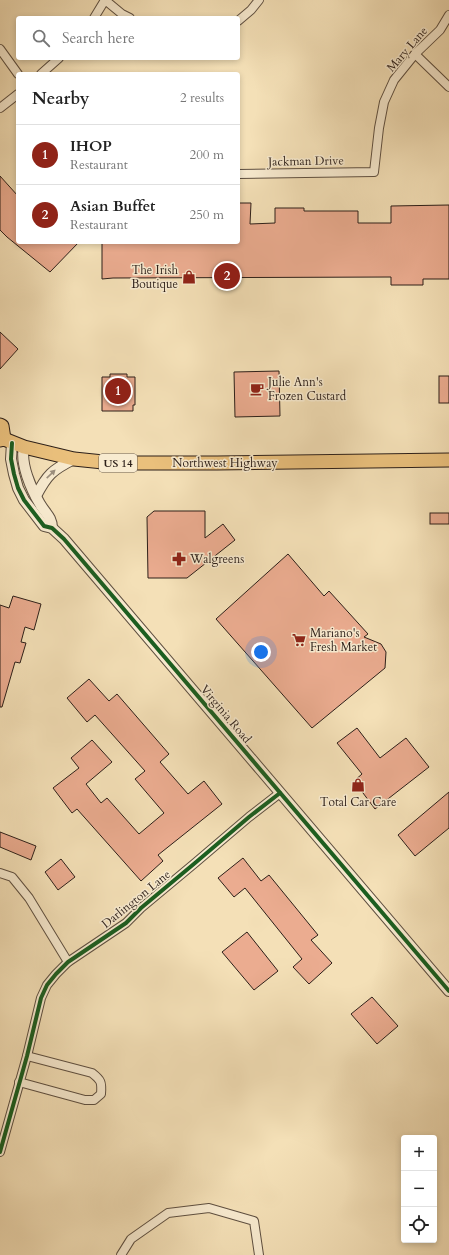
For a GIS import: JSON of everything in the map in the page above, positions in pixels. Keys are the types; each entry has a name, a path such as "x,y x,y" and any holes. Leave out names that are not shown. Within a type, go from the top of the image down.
{"main road":[{"path":"0,425 2,426 10,442"},
{"name":"Northwest Highway","path":"10,442 74,459 113,463 449,460"}],"street":[{"path":"95,16 105,0 127,16"},
{"path":"240,19 251,10 259,0"},
{"name":"Mary Lane","path":"374,172 379,128 384,102 394,80 416,54 440,30 449,15"},
{"path":"0,48 17,72"},
{"path":"416,54 449,87"},
{"path":"43,72 57,60"},
{"path":"0,108 16,96"},
{"name":"Jackman Drive","path":"240,174 374,172"},
{"name":"Virginia Road","path":"10,442 22,454 23,461 36,496 52,521 52,528"},
{"name":"Virginia Road","path":"10,442 11,459 18,488 24,500 44,526 52,528 64,539 449,991"},
{"path":"36,496 44,481 51,473 58,467 74,459"},
{"name":"Darlington Lane","path":"0,1152 27,1056 41,998 47,985 68,962 126,923 141,908 249,817 280,793"},
{"path":"0,873 12,877 29,898 68,962"},
{"path":"19,1082 85,1100 94,1100 101,1094 102,1086 100,1079 92,1073 27,1056"},
{"path":"121,1255 131,1239 168,1213 209,1208 254,1221 259,1255"}],"building":[{"path":"0,176 16,194 16,244 77,244 50,272 7,237 0,230"},
{"path":"240,203 251,203 250,224 275,223 275,208 304,208 304,211 358,211 358,223 391,223 391,206 449,205 449,279 423,279 423,285 391,285 391,277 102,279 102,244 240,244"},
{"path":"0,332 18,349 0,369"},
{"name":"Julie Ann's Frozen Custard","path":"279,371 280,416 235,417 234,372"},
{"path":"110,374 127,374 127,377 135,377 135,405 133,405 133,411 102,411 102,377 110,377"},
{"path":"439,376 449,376 449,403 439,403"},
{"name":"Walgreens","path":"154,511 205,511 205,538 223,524 235,540 187,578 148,578 147,517"},
{"path":"430,513 449,513 449,524 430,524"},
{"name":"Mariano's Fresh Market","path":"288,554 324,596 329,591 368,634 364,637 381,644 386,652 385,668 312,728 216,619"},
{"path":"13,596 41,604 34,630 25,627 21,642 26,643 20,663 15,662 2,707 0,707 0,605 9,608"},
{"path":"89,679 109,701 117,694 169,754 160,762 188,794 204,781 222,804 158,855 163,861 141,881 77,809 72,813 53,788 79,768 71,758 92,740 112,762 86,784 101,803 107,798 139,834 164,813 135,779 145,771 95,715 87,722 67,698"},
{"path":"357,728 380,758 406,738 429,767 375,809 354,781 362,774 337,743"},
{"path":"449,792 449,828 415,856 398,835"},
{"path":"0,832 36,846 31,860 0,847"},
{"path":"243,858 261,881 269,875 318,935 311,940 332,963 309,984 293,967 302,959 245,888 234,897 218,878"},
{"path":"61,859 75,877 58,890 45,872"},
{"path":"247,932 278,971 254,990 222,952"},
{"path":"372,997 398,1026 377,1044 351,1014"}],"cycle path":[{"path":"12,443 11,459 18,488 24,500 44,526 52,528 64,539 449,991"},
{"path":"0,1152 27,1056 41,998 47,985 68,962 126,923 141,908 249,817 280,793"}],"place":[{"name":"Asian Buffet","path":"227,276"},
{"name":"The Irish Boutique","path":"189,277"},
{"name":"Julie Ann's Frozen Custard","path":"257,389"},
{"name":"IHOP","path":"118,391"},
{"name":"Walgreens","path":"179,559"},
{"name":"Mariano's Fresh Market","path":"299,640"},
{"name":"Total Car Care","path":"358,785"}]}
